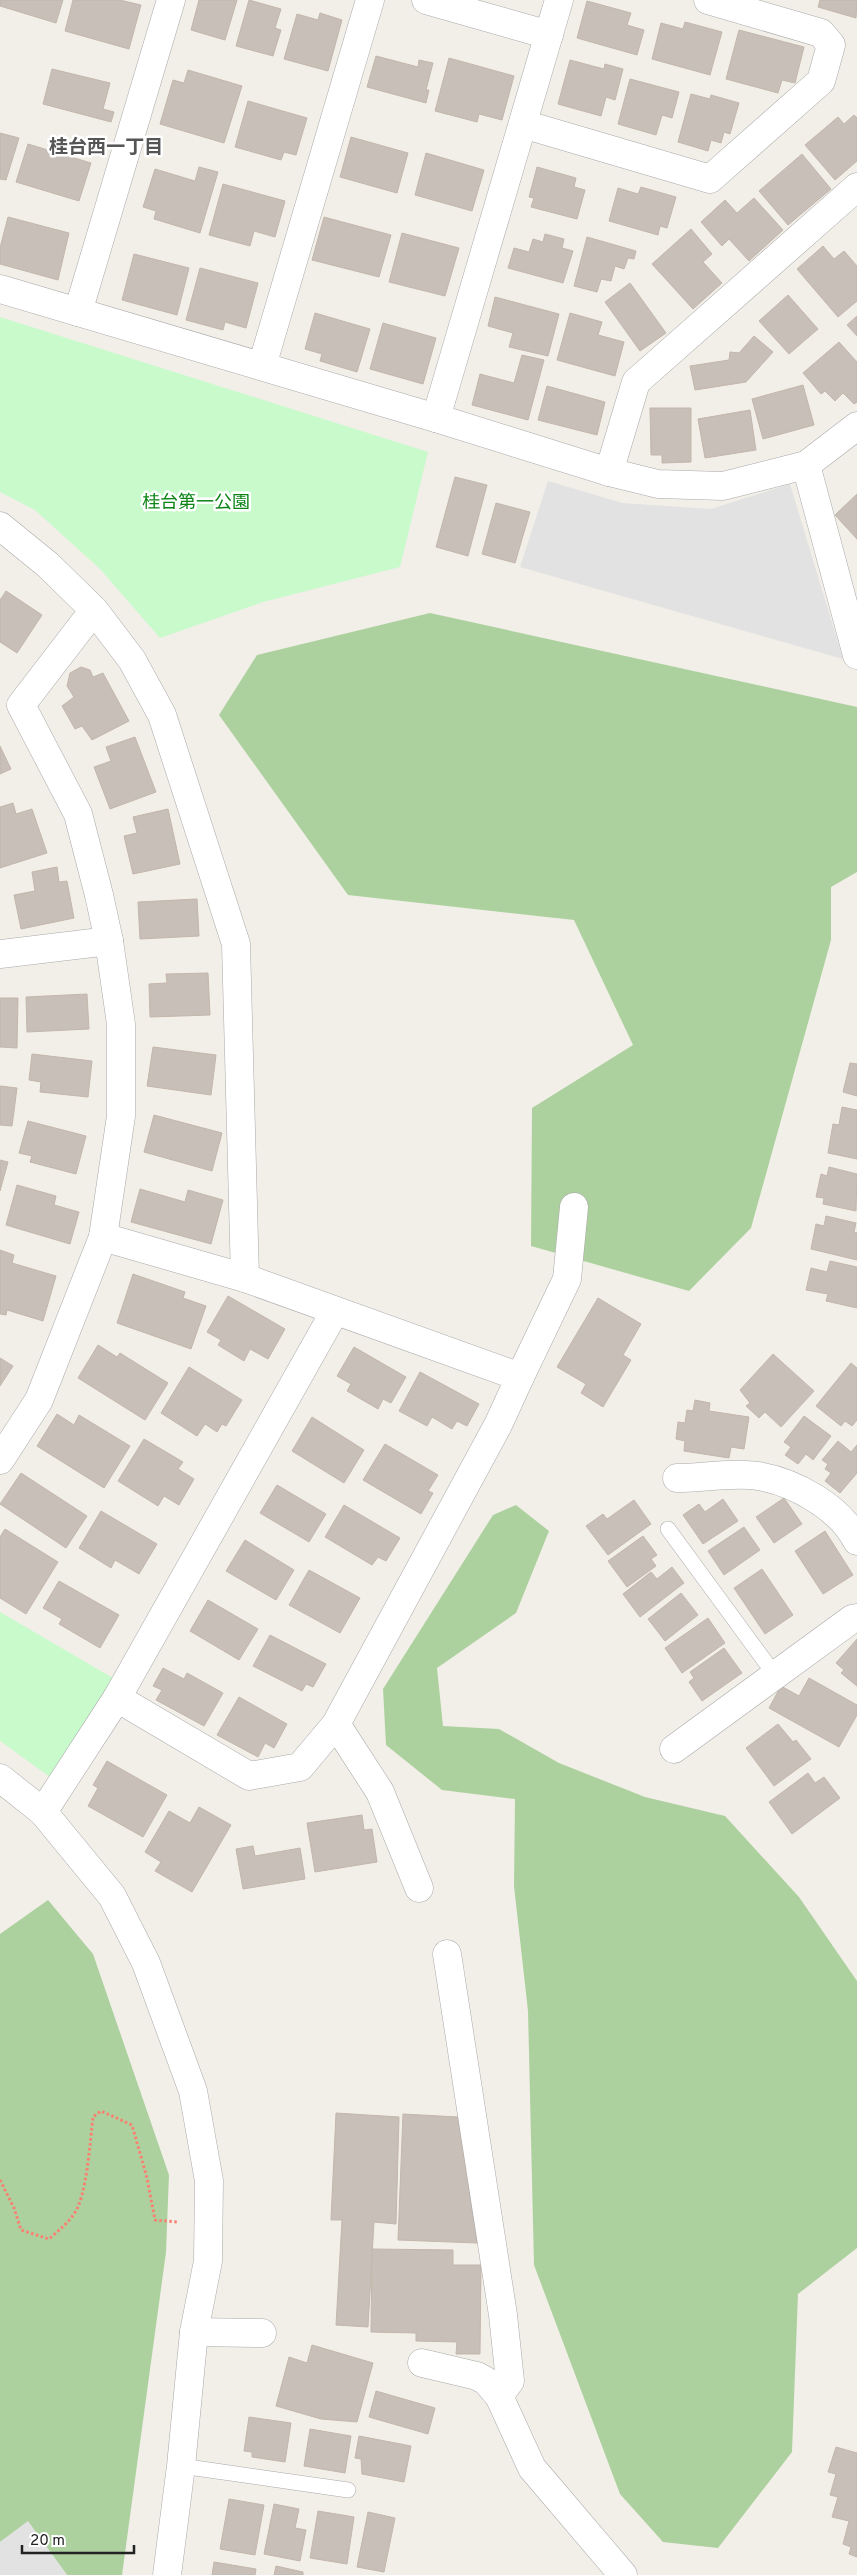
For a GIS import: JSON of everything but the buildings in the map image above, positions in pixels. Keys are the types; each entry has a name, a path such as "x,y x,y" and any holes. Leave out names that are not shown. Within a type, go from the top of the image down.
{"street":[{"path":"78,312 171,0"},
{"path":"262,366 370,0"},
{"path":"426,0 549,35"},
{"path":"436,418 559,0"},
{"path":"523,124 710,179 822,81 831,44 821,33 708,0"},
{"path":"609,472 636,382 857,187"},
{"path":"0,289 436,418 609,472 658,484 723,486 806,465 857,426"},
{"path":"806,465 857,655"},
{"path":"0,526 48,565 94,610 132,660 162,715 236,944 245,1278"},
{"path":"0,1460 39,1400 103,1237 121,1116 121,1024 109,941 78,814 21,705 94,610"},
{"path":"0,954 109,941"},
{"path":"118,1698 249,1776 300,1767 336,1724 498,1425 568,1279 574,1207"},
{"path":"103,1237 245,1278 520,1377"},
{"path":"43,1812 118,1698 335,1311"},
{"path":"677,1478 757,1476 798,1488 825,1503 857,1541"},
{"path":"674,1748 852,1619 857,1618"},
{"path":"336,1724 380,1792 418,1888"},
{"path":"0,1778 43,1812 112,1896 146,1964 194,2090 209,2181 208,2261 194,2332 181,2466 167,2575"},
{"path":"447,1954 503,2315 510,2381 499,2396"},
{"path":"194,2332 262,2333"},
{"path":"422,2363 477,2376 486,2381 499,2396 532,2468 623,2575"}],"lane":[{"path":"668,1529 775,1675"},
{"path":"181,2466 348,2490"}],"path":[{"path":"0,2180 14,2208 21,2230 49,2239 64,2227 76,2212 83,2186 93,2117 101,2111 132,2125 147,2178 155,2220 179,2222"}],"green space":[{"name":"桂台第一公園","path":"0,317 428,452 400,567 263,602 160,638 100,569 35,510 0,492"},
{"path":"430,613 857,707 857,872 831,887 831,940 751,1228 689,1291 531,1246 532,1108 633,1045 574,920 348,895 219,715 257,655"},
{"path":"516,1505 549,1531 516,1613 437,1668 443,1726 499,1729 559,1763 645,1797 725,1816 799,1897 857,1981 857,2248 798,2294 792,2452 718,2548 663,2542 620,2494 534,2265 528,2011 514,1886 515,1799 442,1790 386,1745 383,1689 493,1515"},
{"path":"0,1612 113,1678 50,1777 0,1741"},
{"path":"48,1900 93,1954 169,2175 166,2252 122,2575 67,2575 28,2522 0,2542 0,1934"}],"shaded area":[{"path":"548,481 622,503 711,509 790,484 843,659 520,567"},
{"path":"28,2521 67,2575 0,2575 0,2542"}],"district":[{"name":"桂台西一丁目","path":"106,146"}]}
